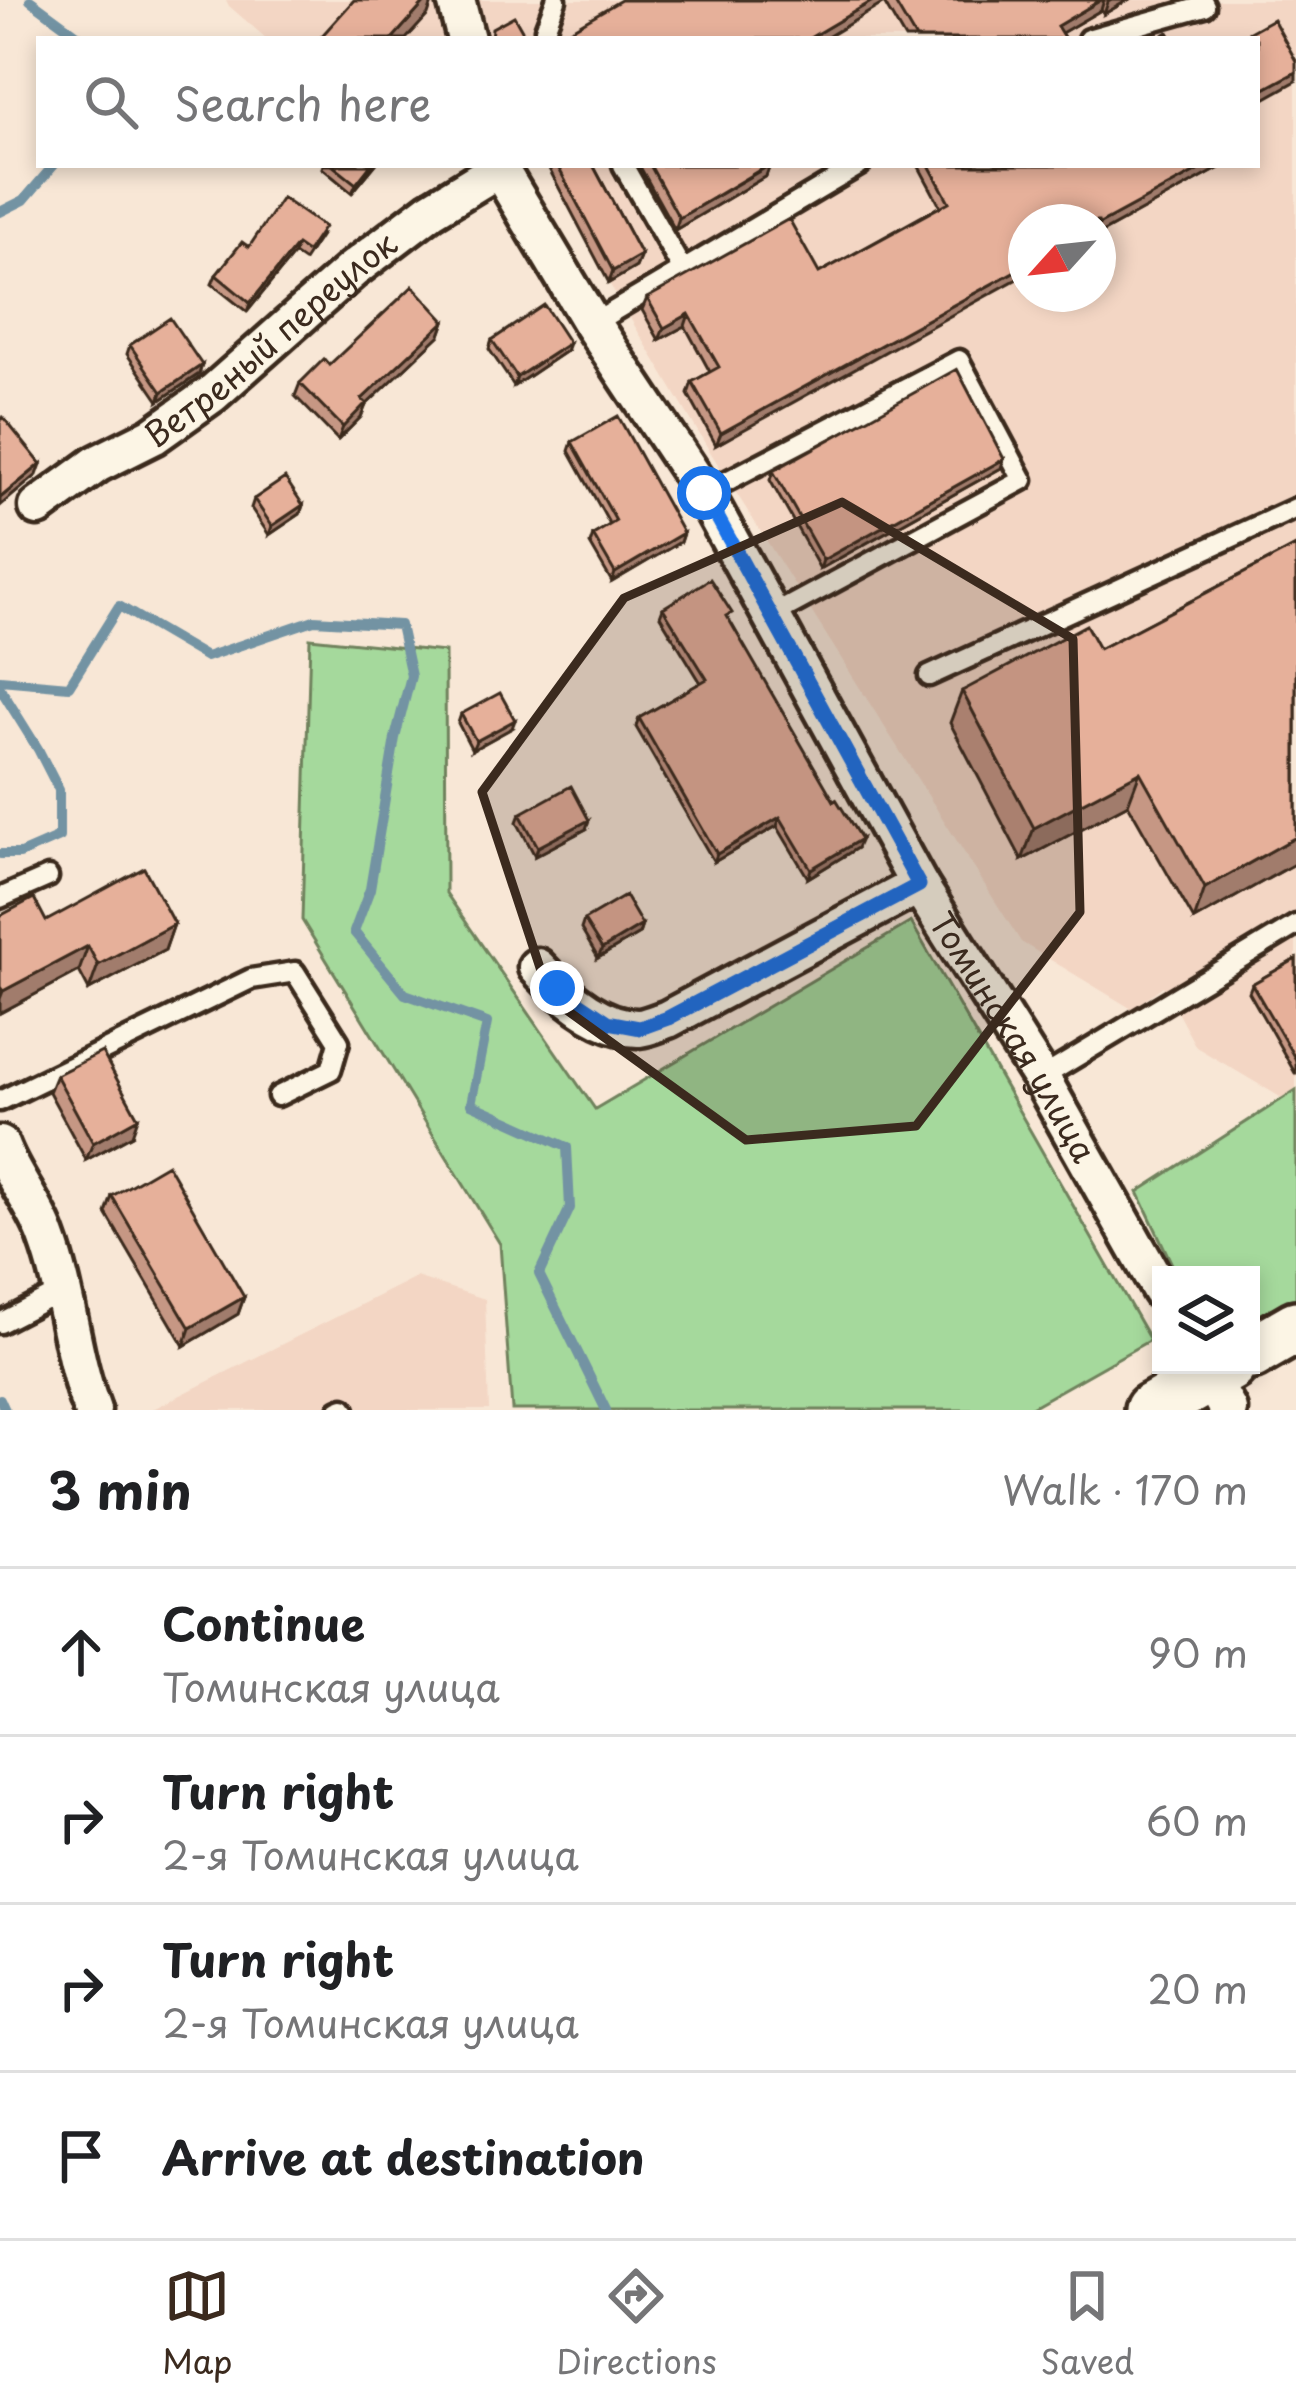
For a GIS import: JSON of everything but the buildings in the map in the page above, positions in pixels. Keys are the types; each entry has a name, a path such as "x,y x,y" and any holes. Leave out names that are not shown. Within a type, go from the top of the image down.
{"main road":[{"path":"1260,1350 1296,1327"},
{"path":"1151,1410 1224,1374"}],"street":[{"path":"456,0 465,36"},
{"name":"Ветреный переулок","path":"38,507 97,464 153,436 212,394 352,270 431,209 496,168"},
{"name":"Томинская улица","path":"499,168 592,324 704,493 919,885 1041,1078 1152,1275"},
{"path":"537,967 557,988 608,1022 640,1028 668,1018 919,885"},
{"path":"3,1161 46,1232 92,1410"}],"lane":[{"path":"549,36 545,29 556,0"},
{"path":"1099,36 1205,6 1202,0"},
{"path":"625,168 682,269"},
{"path":"592,324 855,168"},
{"path":"704,493 959,360 1024,480 771,616"},
{"path":"929,676 1296,508"},
{"path":"0,898 48,877"},
{"path":"1041,1078 1296,925"},
{"path":"0,1101 251,980 295,972 339,1042 331,1070 278,1096"},
{"path":"0,1322 64,1290"}],"highlighted area":[{"path":"842,502 1073,639 1080,912 916,1126 746,1140 550,998 482,792 624,598"}],"shaded area":[{"path":"226,0 442,0 449,36 264,36"},
{"path":"478,0 1296,0 1296,1090 1282,1098 1196,1047 1163,986 1132,1009 1021,942 709,450 609,283 549,168 1260,168 1260,36 482,36"},
{"path":"416,1277 485,1299 489,1410 151,1410"}],"green space":[{"path":"310,638 445,652 446,893 595,1109 911,922 1150,1340 1026,1410 512,1410 500,1244 302,920"},
{"path":"1296,1090 1296,1299 1260,1320 1260,1266 1173,1266 1138,1192"}],"waterway":[{"path":"30,0 79,36"},
{"path":"0,212 24,200 51,168"},
{"path":"0,680 69,686 119,606 206,657 314,620 400,625 411,676 395,738 370,889 354,932 405,994 487,1023 471,1104 567,1147 570,1208 539,1274 606,1410"},
{"path":"0,688 59,790 59,837 20,854 0,854"},
{"path":"0,1399 5,1410"}],"route":[{"path":"557,988 608,1022 640,1028 668,1018 919,885 704,493"}]}
